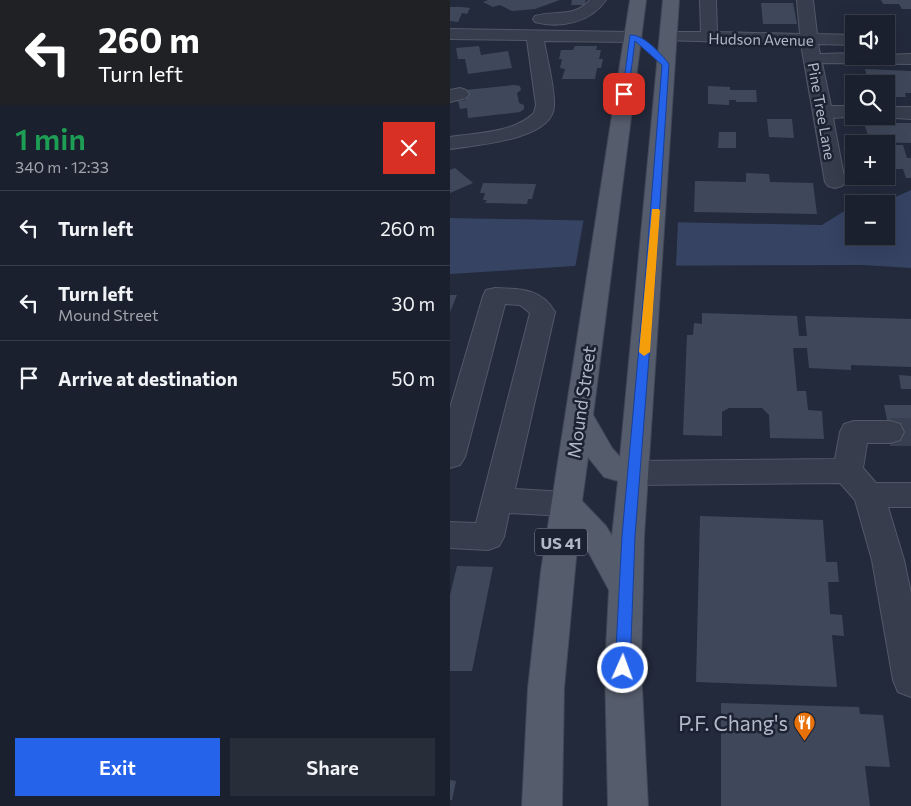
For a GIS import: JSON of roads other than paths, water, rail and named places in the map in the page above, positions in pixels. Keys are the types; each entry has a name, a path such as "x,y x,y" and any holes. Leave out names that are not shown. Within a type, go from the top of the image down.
{"main road":[{"name":"Mound Street","path":"542,806 542,754 548,652 566,504 608,209 643,44 638,0"},
{"path":"628,806 623,668 626,589 671,0"},
{"path":"643,44 666,64"},
{"path":"579,415 602,456 614,469 634,473"},
{"path":"566,504 596,536 626,589"}],"street":[{"path":"450,143 491,137 524,128 538,121 544,115 545,105 523,19 575,18 589,12 598,0"},
{"path":"708,0 709,37"},
{"name":"Pine Tree Lane","path":"805,0 811,49 835,182"},
{"path":"450,34 528,35 643,44"},
{"name":"Hudson Avenue","path":"668,36 709,37 811,49 845,42"},
{"path":"811,49 911,59"},
{"path":"822,112 845,112"},
{"path":"895,113 911,113"},
{"path":"450,457 495,296 528,298 538,304 543,312 488,537 450,535"},
{"path":"848,471 854,432 890,432"},
{"path":"634,473 711,470 848,471 869,495 899,560 909,658"},
{"path":"869,495 911,495"},
{"path":"498,500 566,504"}],"water":[{"path":"911,190 911,268 862,265 574,266 450,274 450,218 822,225 845,211 845,245 895,245 895,197"}],"tunnel":[{"path":"890,432 911,432"}],"place":[{"name":"P.F. Chang's","path":"804,741"}]}
